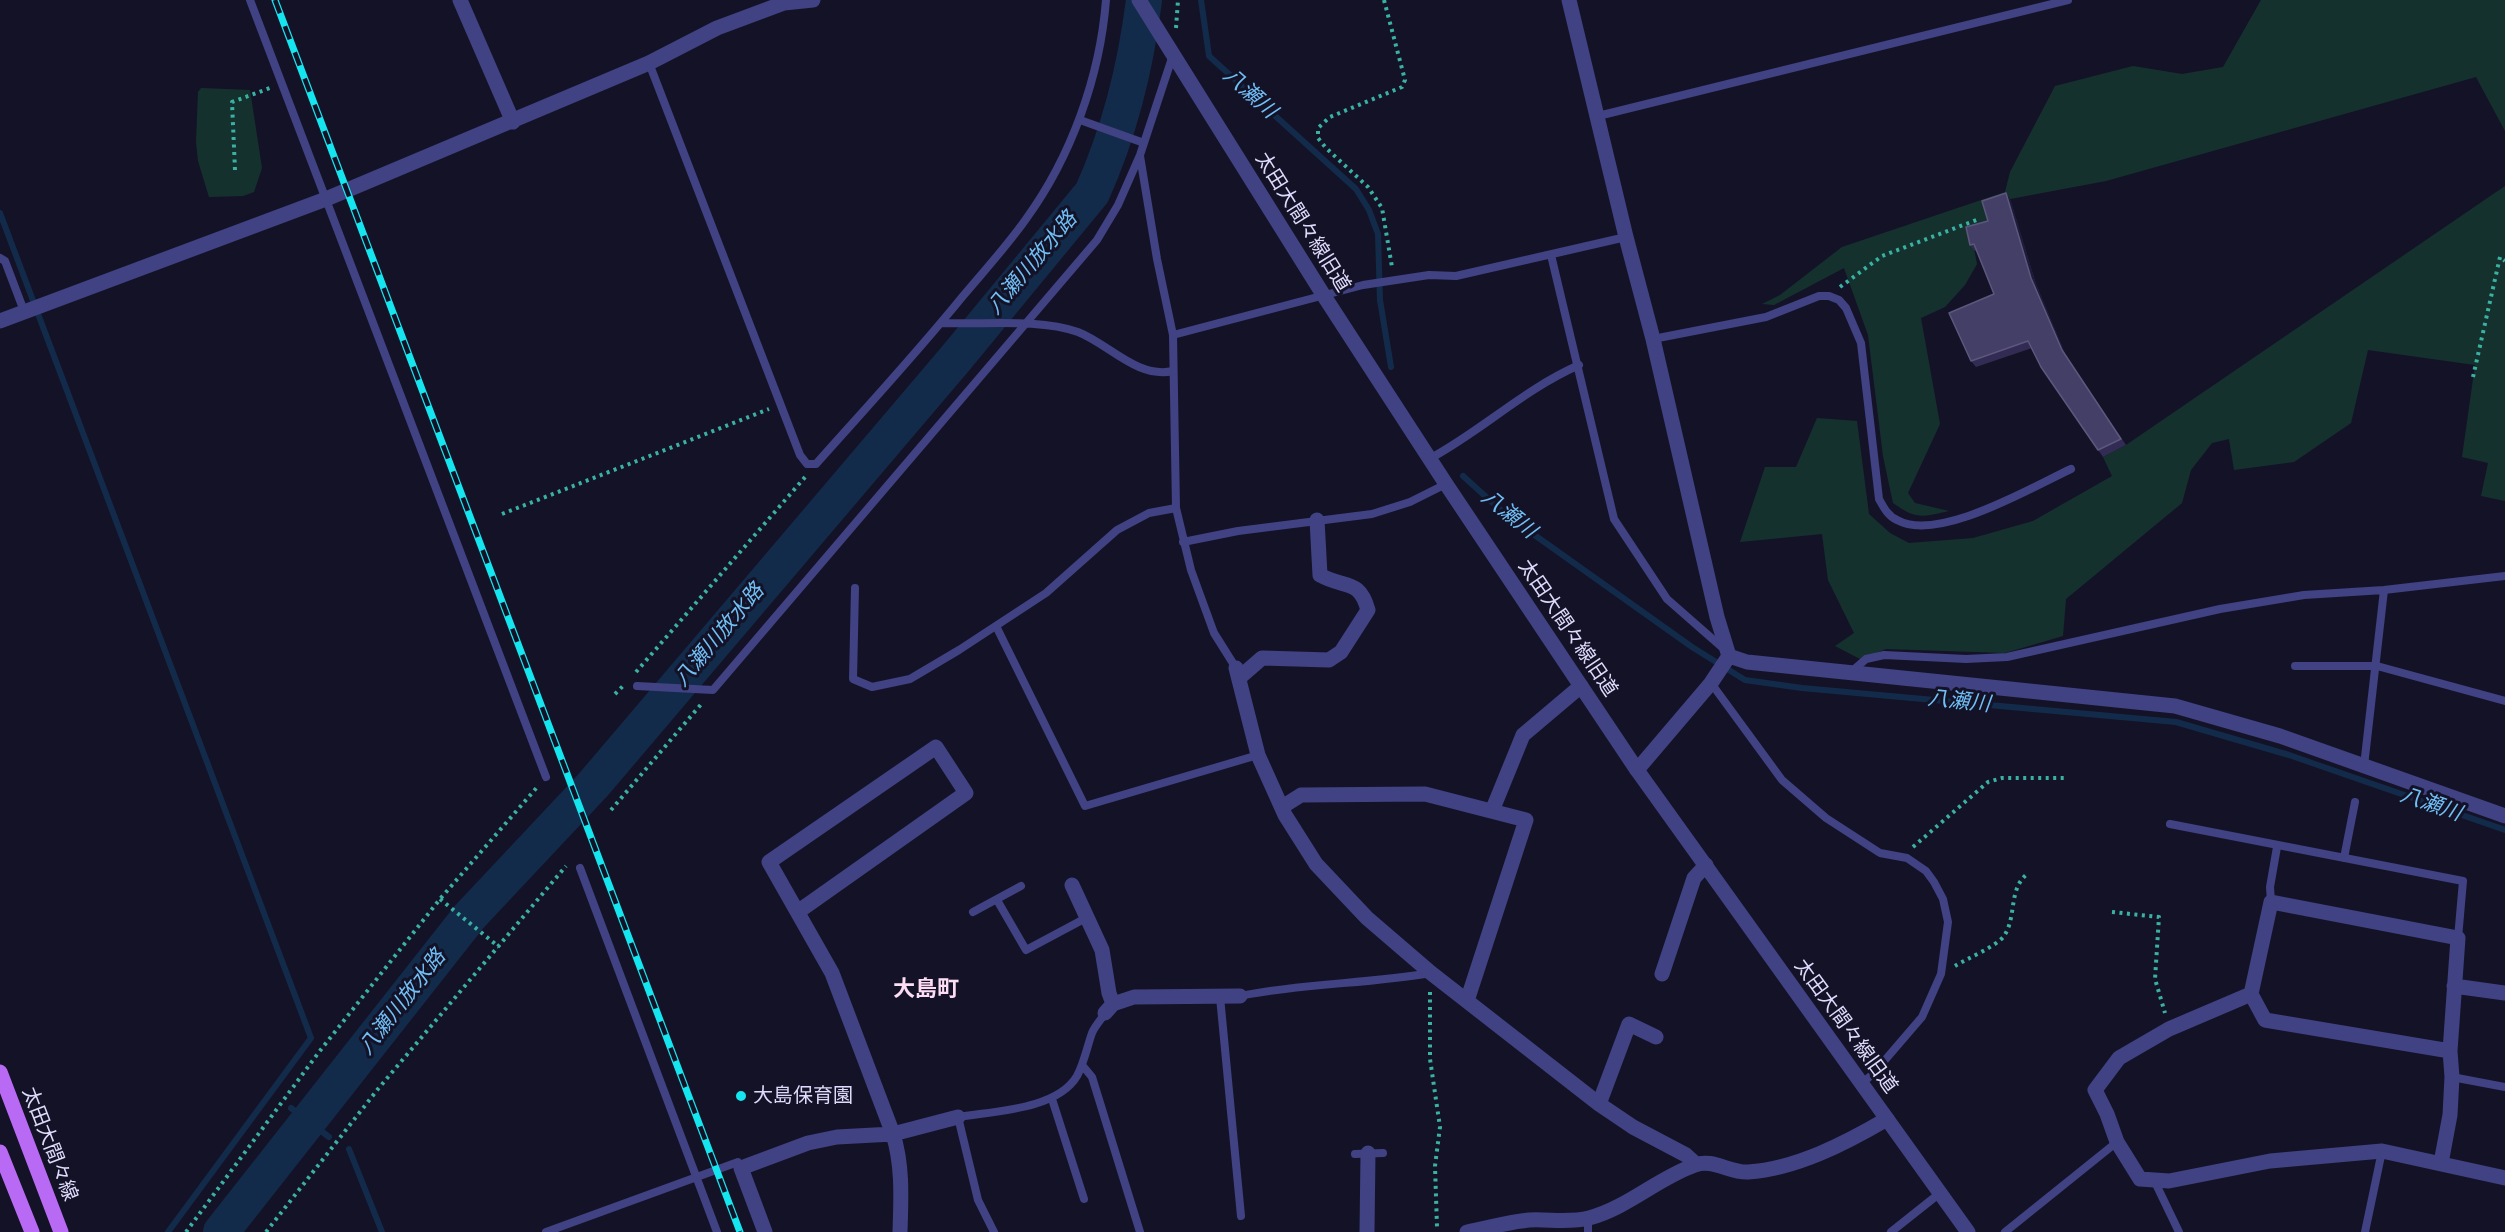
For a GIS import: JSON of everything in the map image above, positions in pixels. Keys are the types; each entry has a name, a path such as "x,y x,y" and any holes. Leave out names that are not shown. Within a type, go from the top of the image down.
{"main road":[{"name":"太田大間々線","path":"0,1072 61,1232"},
{"path":"0,1152 32,1232"}],"street":[{"path":"460,0 513,122"},
{"path":"0,321 326,199 513,122 649,63 717,28 784,1 813,0"},
{"name":"太田大間々線旧道","path":"1139,0 1324,296 1637,770 1968,1232"},
{"path":"1569,0 1728,653 1713,679 1637,770"},
{"path":"1317,520 1320,575 1332,582 1355,587 1364,595 1368,610 1341,652 1329,660 1262,658 1238,673 1258,755 1282,807 1316,864 1367,918 1431,973 1599,1104 1686,1155 1696,1164"},
{"path":"1728,653 1747,662 2175,706 2280,736 2505,816"},
{"path":"1492,811 1523,735 1581,686"},
{"path":"799,910 966,794 936,747 769,862 799,910 832,973 893,1134 901,1175 900,1232"},
{"path":"1282,807 1301,795 1425,794 1526,820 1467,1001"},
{"path":"1662,974 1694,878 1706,865"},
{"path":"1072,885 1102,950 1109,1008 1134,997 1240,996"},
{"path":"2441,1162 2450,1115 2452,1077 2450,1051 2458,938 2271,902 2251,994 2265,1020 2450,1051"},
{"path":"2454,986 2505,993"},
{"path":"2251,994 2169,1029 2119,1058 2095,1090 2108,1114 2117,1142 2140,1179 2169,1181 2270,1161 2382,1151 2441,1162 2505,1178"},
{"path":"1599,1104 1629,1024 1656,1036"},
{"path":"765,1232 741,1168 808,1143 837,1137 893,1134 958,1117"},
{"path":"1467,1232 1522,1221 1588,1225 1604,1212 1696,1164 1718,1166 1739,1173 1768,1170 1809,1157 1887,1119"},
{"path":"1367,1232 1368,1153"}],"lane":[{"path":"250,0 546,777"},
{"path":"649,63 800,456 807,464 816,464 945,323 1026,219 1083,122 1098,53 1106,0"},
{"path":"1598,116 2068,0"},
{"path":"1171,51 1141,142 1140,155 1157,259 1173,335 1176,508 1191,570 1214,633 1238,673"},
{"path":"1083,122 1141,142"},
{"path":"637,686 709,689 1027,325 1097,240 1118,205 1140,155"},
{"path":"1173,335 1394,279 1429,275 1456,276 1626,237"},
{"path":"1551,255 1614,519 1667,599 1728,653"},
{"path":"0,258 5,261 24,311"},
{"path":"1653,339 1766,317 1819,296 1829,296 1839,300 1846,308 1861,343 1880,499 1886,512 1897,520 1911,525 1924,526 1970,517 2071,469"},
{"path":"945,323 1027,325 1076,332 1087,336 1134,365 1162,374 1173,371"},
{"path":"1431,458 1461,442 1519,397 1579,365"},
{"path":"1183,542 1238,531 1372,514 1410,502 1446,484"},
{"path":"855,588 853,679 872,687 910,679 1046,593 1117,530 1149,513 1176,508"},
{"path":"1850,674 1866,659 1884,655 1966,659 2007,657 2220,609 2304,595 2384,590 2505,576"},
{"path":"2364,766 2384,590"},
{"path":"996,626 1085,806 1258,755"},
{"path":"2295,666 2377,666 2505,701"},
{"path":"1713,679 1782,780 1826,818 1880,853 1907,858 1926,871 1943,899 1948,922 1941,974 1922,1017 1873,1074 1862,1083"},
{"path":"2344,858 2355,802"},
{"path":"2170,824 2277,847 2463,880 2458,938"},
{"path":"2271,902 2270,887 2277,847"},
{"path":"580,868 717,1232"},
{"path":"973,912 1021,886"},
{"path":"997,900 1026,950 1086,918"},
{"path":"1240,996 1278,988 1379,981 1431,973"},
{"path":"1220,997 1241,1216"},
{"path":"994,1232 978,1200 958,1117 1052,1099 1066,1090 1082,1065 1093,1031 1109,1008"},
{"path":"1082,1065 1092,1077 1140,1232"},
{"path":"2452,1077 2505,1087"},
{"path":"1052,1099 1084,1199"},
{"path":"2005,1232 2117,1142"},
{"path":"2365,1232 2382,1151"},
{"path":"546,1232 738,1162"},
{"path":"2154,1179 2179,1232"},
{"path":"1891,1232 1940,1193"}],"path":[{"path":"1384,0 1405,80 1402,87 1330,117 1318,128 1318,138 1368,187 1383,207 1394,279"},
{"path":"235,170 232,102 282,84"},
{"path":"1829,296 1882,256 1979,219"},
{"path":"2473,377 2500,257 2505,261"},
{"path":"502,514 781,404"},
{"path":"615,694 816,464"},
{"path":"610,810 709,689"},
{"path":"186,1232 319,1052 440,899 546,777"},
{"path":"1907,858 1913,846 1988,782 2002,778 2067,778"},
{"path":"266,1232 378,1089 573,858 580,868"},
{"path":"1941,974 2003,937 2008,926 2018,882 2027,874"},
{"path":"440,899 486,939 499,947"},
{"path":"2112,912 2159,916 2156,978 2169,1029"},
{"path":"1431,973 1428,1036 1439,1119 1435,1166 1437,1227"}],"green space":[{"path":"2261,0 2505,0 2505,131 2476,77 2106,181 2010,199 1986,208 1993,228 1971,233 1977,264 1965,285 1945,307 1921,318 1940,424 1908,493 1915,503 1949,511 1920,516 1893,503 1883,456 1868,335 1844,268 1774,305 1762,304 1780,295 1842,247 2005,192 2010,172 2055,86 2133,66 2182,74 2223,67"},
{"path":"201,88 250,90 262,168 254,192 243,196 209,197 198,161 196,142 198,92"},
{"path":"2505,186 2505,501 2481,496 2488,463 2462,457 2475,365 2368,350 2351,423 2294,462 2234,470 2229,439 2212,443 2191,470 2182,503 2066,599 2063,636 2005,653 1886,649 1860,659 1835,646 1854,633 1828,580 1822,534 1740,542 1765,467 1796,467 1817,418 1857,421 1869,514 1890,533 1909,543 1973,538 2033,521 2112,476 2103,457 2126,445"}],"building":[{"path":"2006,193 2031,278 2062,350 2121,439 2098,450 2041,367 2028,341 1971,361 1949,313 1994,294 1974,244 1970,245 1966,227 1988,221 1982,201"}],"waterway":[{"name":"八瀬川放水路","path":"221,1232 469,917 593,785 956,358 1092,193 1110,147 1125,98 1144,0"},
{"name":"八瀬川","path":"1201,0 1209,56 1356,189 1369,210 1378,234 1380,300 1391,367"},
{"path":"0,213 311,1038 168,1232"},
{"name":"八瀬川","path":"1463,476 1505,514 1692,647 1745,680 1802,688 2176,722 2289,755 2505,830"},
{"name":"八瀬川放水路","path":"291,1108 329,1137"},
{"path":"349,1149 382,1232"}],"railway":[{"path":"275,0 740,1232"}],"place":[{"name":"大島保育園","path":"741,1096"}],"district":[{"name":"大島町","path":"926,989"}]}
